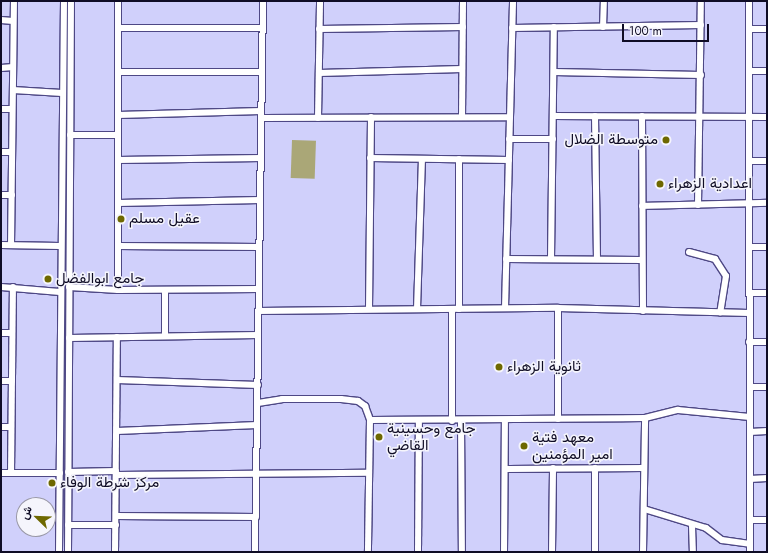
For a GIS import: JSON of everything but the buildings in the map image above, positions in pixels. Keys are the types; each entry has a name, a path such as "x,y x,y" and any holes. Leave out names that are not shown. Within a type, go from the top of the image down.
{"street":[{"path":"11,245 14,1"},
{"path":"59,552 60,246 64,1"},
{"path":"68,552 71,1"},
{"path":"118,1 118,290"},
{"path":"255,552 263,1"},
{"path":"318,118 320,1"},
{"path":"462,117 463,1"},
{"path":"505,308 512,1"},
{"path":"603,26 604,1"},
{"path":"698,205 701,1"},
{"path":"749,1 750,552"},
{"path":"1,20 13,20"},
{"path":"512,28 701,25"},
{"path":"319,29 463,27"},
{"path":"551,259 554,27"},
{"path":"118,28 262,28"},
{"path":"749,30 767,29"},
{"path":"1,68 13,68"},
{"path":"319,73 462,69"},
{"path":"749,71 767,71"},
{"path":"118,72 262,72"},
{"path":"554,72 701,75"},
{"path":"12,90 62,93"},
{"path":"1,109 12,109"},
{"path":"118,115 261,111"},
{"path":"553,116 767,118"},
{"path":"595,116 597,258"},
{"path":"642,116 643,311"},
{"path":"368,310 371,117"},
{"path":"261,118 510,117"},
{"path":"70,135 118,135"},
{"path":"509,139 553,139"},
{"path":"1,152 12,152"},
{"path":"118,160 260,158"},
{"path":"370,158 509,160"},
{"path":"417,309 422,159"},
{"path":"459,159 459,309"},
{"path":"749,162 767,161"},
{"path":"1,195 12,195"},
{"path":"118,203 260,200"},
{"path":"642,206 767,203"},
{"path":"1,245 60,246"},
{"path":"118,246 260,247"},
{"path":"749,247 767,247"},
{"path":"689,252 715,259 726,276 720,313"},
{"path":"506,260 597,258 642,260"},
{"path":"1,287 60,292"},
{"path":"11,473 13,287"},
{"path":"69,287 118,290 259,289"},
{"path":"165,290 165,336"},
{"path":"749,293 767,293"},
{"path":"258,311 558,308 750,314"},
{"path":"558,308 558,419"},
{"path":"452,309 452,421"},
{"path":"1,333 12,333"},
{"path":"69,338 258,335"},
{"path":"115,552 118,337"},
{"path":"750,342 767,342"},
{"path":"117,380 258,385"},
{"path":"1,381 12,381"},
{"path":"59,384 65,388 69,386"},
{"path":"750,387 767,387"},
{"path":"258,403 282,399 353,400 365,406 370,420 368,552"},
{"path":"59,406 62,402 69,406"},
{"path":"370,420 461,421 645,418 678,410 750,417"},
{"path":"643,552 645,418"},
{"path":"504,552 505,420"},
{"path":"418,552 419,421"},
{"path":"461,421 462,552"},
{"path":"117,431 257,425"},
{"path":"1,427 11,427"},
{"path":"750,432 767,431"},
{"path":"552,552 553,468"},
{"path":"595,468 595,552"},
{"path":"505,469 644,468"},
{"path":"68,472 369,473"},
{"path":"1,473 60,473"},
{"path":"750,478 767,478"},
{"path":"644,509 692,526 706,528 716,537 728,542 750,544"},
{"path":"116,516 256,516"},
{"path":"750,520 767,520"},
{"path":"68,525 116,525"},
{"path":"692,526 693,552"}],"shaded area":[{"path":"292,140 316,141 315,179 291,178"}],"place":[{"name":"متوسطة الضلال","path":"666,140"},
{"name":"اعدادية الزهراء","path":"660,184"},
{"name":"عقيل مسلم","path":"121,219"},
{"name":"جامع ابوالفضل","path":"48,279"},
{"name":"ثانوية الزهراء","path":"499,367"},
{"name":"جامع وحسينية القاضي","path":"379,437"},
{"name":"معهد فتية امير المؤمنين","path":"524,446"},
{"name":"مركز شرطة الوفاء","path":"52,483"}]}
